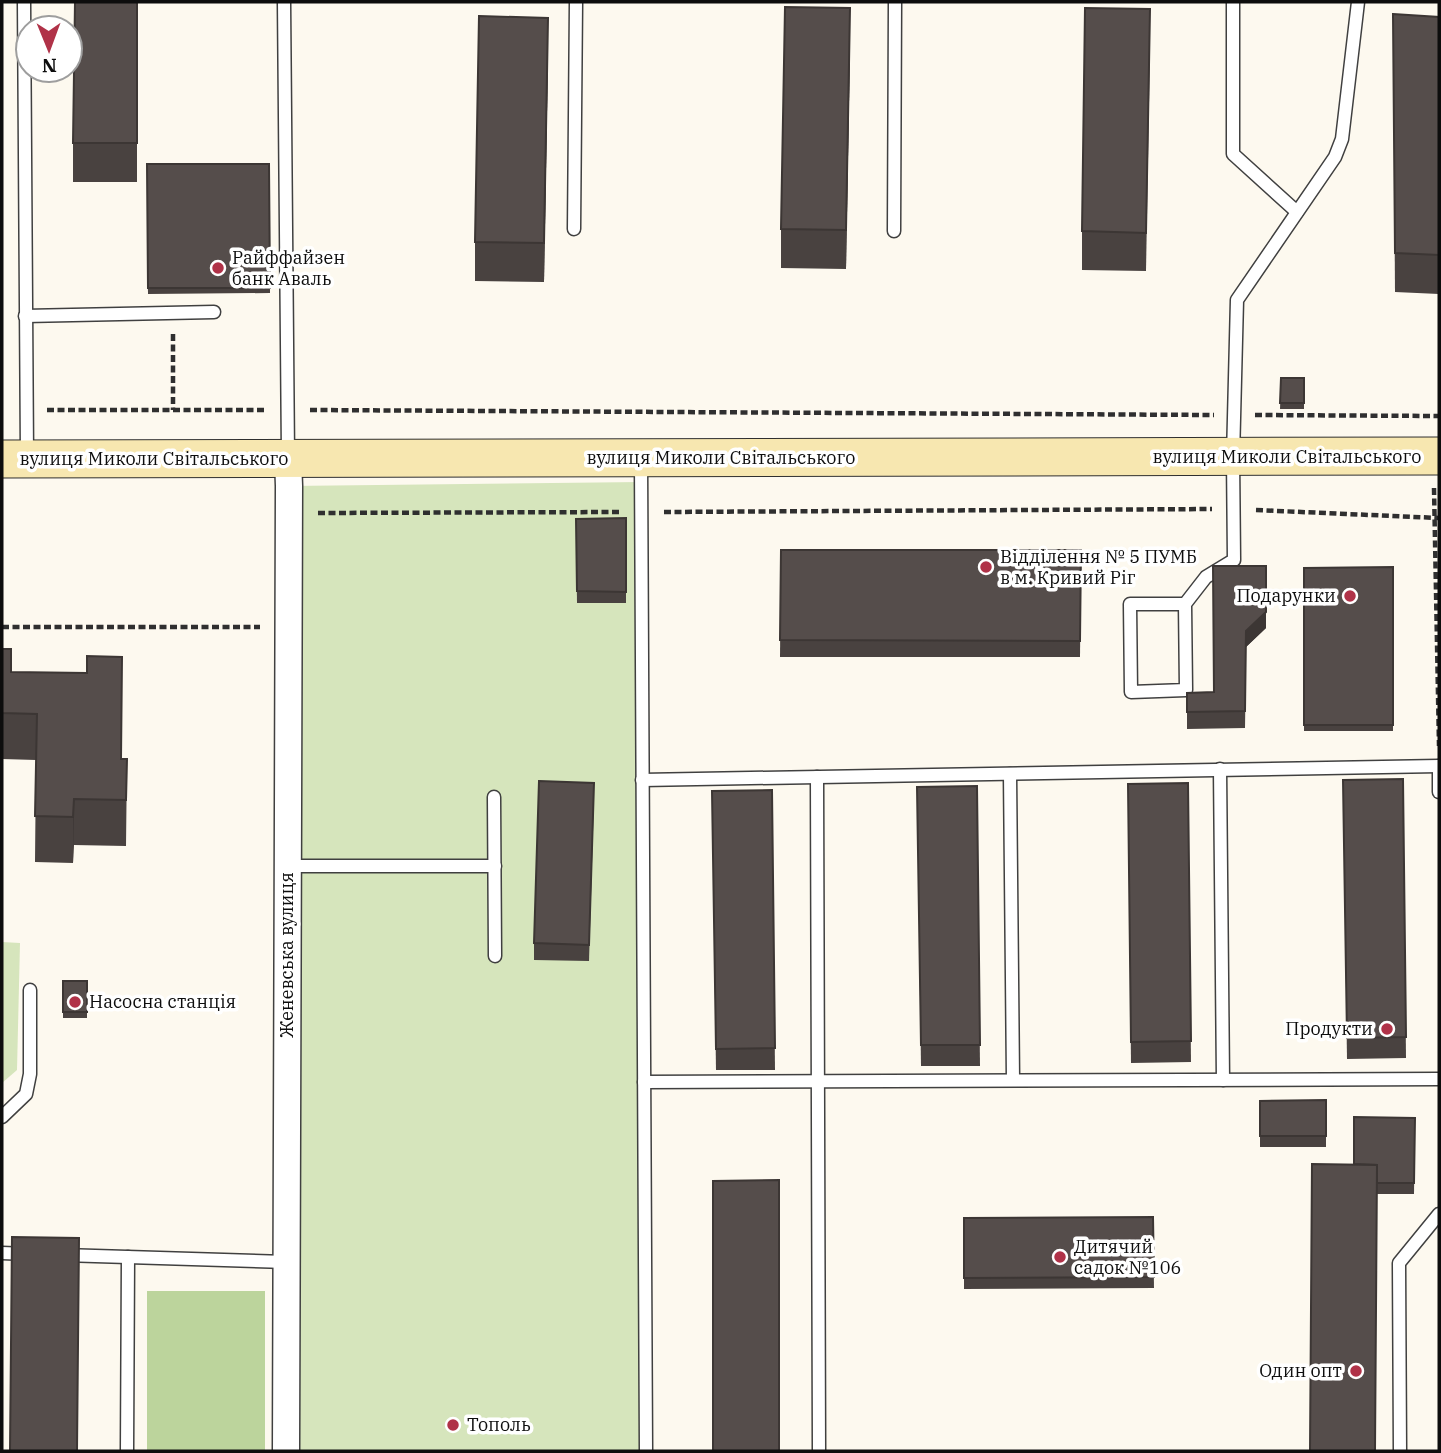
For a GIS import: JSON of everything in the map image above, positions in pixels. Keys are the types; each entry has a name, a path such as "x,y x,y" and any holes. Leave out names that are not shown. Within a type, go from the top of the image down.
{"main road":[{"name":"вулиця Миколи Світальського","path":"15,459 1436,456"}],"street":[{"name":"Женевська вулиця","path":"286,1451 288,459"}],"lane":[{"path":"15,459 26,410 24,2"},
{"path":"284,2 288,459"},
{"path":"575,229 576,2"},
{"path":"894,231 895,2"},
{"path":"1233,2 1233,154 1297,212"},
{"path":"1185,604 1130,604 1131,692 1186,690 1185,604 1206,577 1234,559 1233,457 1237,300 1335,157 1342,139 1358,2"},
{"path":"26,316 214,312"},
{"path":"641,458 646,1451"},
{"path":"642,780 1439,766 1439,792"},
{"path":"1220,769 1223,1080"},
{"path":"1010,774 1013,1080"},
{"path":"817,776 819,1451"},
{"path":"494,797 495,956"},
{"path":"287,866 495,866"},
{"path":"2,1117 26,1094 30,1074 30,990"},
{"path":"644,1082 1439,1079"},
{"path":"1400,1451 1399,1263 1439,1214"},
{"path":"2,1253 286,1262"},
{"path":"127,1451 128,1257"}],"path":[{"path":"172,313 173,410"},
{"path":"26,410 1439,416"},
{"path":"1436,456 1439,766"},
{"path":"289,514 1233,509 1437,518"},
{"path":"2,627 287,626"}],"green space":[{"path":"641,482 646,1451 286,1451 289,486"},
{"path":"2,942 20,943 17,1070 2,1083"},
{"path":"147,1291 265,1291 265,1451 147,1451"}],"building":[{"path":"75,2 137,2 137,143 73,143 74,84 84,84 84,14 75,14"},
{"path":"785,7 850,8 846,230 781,229"},
{"path":"1085,8 1150,9 1146,233 1082,231"},
{"path":"1393,14 1439,17 1439,255 1395,253"},
{"path":"479,16 548,18 544,243 475,242"},
{"path":"147,164 269,164 270,288 148,288"},
{"path":"1281,378 1304,378 1304,403 1280,403"},
{"path":"626,518 626,592 577,591 576,519"},
{"path":"781,550 1081,550 1080,641 780,640"},
{"path":"1213,566 1266,566 1266,612 1246,631 1245,711 1187,712 1187,693 1214,692"},
{"path":"1393,567 1393,725 1304,725 1304,568"},
{"path":"2,649 11,649 11,672 87,673 87,656 122,657 121,759 127,759 126,800 74,799 73,817 35,816 37,714 2,713"},
{"path":"1403,779 1406,1037 1347,1038 1343,780"},
{"path":"539,781 594,783 589,945 534,943"},
{"path":"1188,783 1191,1041 1131,1042 1128,784"},
{"path":"977,786 980,1045 921,1045 917,787"},
{"path":"772,790 775,1048 716,1049 712,791"},
{"name":"Насосна станція","path":"63,981 87,981 87,1012 63,1012"},
{"path":"1326,1100 1326,1136 1260,1136 1260,1101"},
{"path":"1354,1117 1415,1118 1414,1183 1377,1183 1377,1165 1354,1164"},
{"path":"1312,1164 1377,1165 1375,1451 1310,1451"},
{"path":"779,1180 779,1451 713,1451 713,1181"},
{"path":"1153,1217 1154,1277 964,1278 964,1218"},
{"path":"12,1237 79,1238 77,1451 10,1451"}],"place":[{"name":"Райффайзен банк Аваль","path":"218,268"},
{"name":"Відділення № 5 ПУМБ в м. Кривий Ріг","path":"986,567"},
{"name":"Подарунки","path":"1350,596"},
{"name":"Насосна станція","path":"75,1002"},
{"name":"Продукти","path":"1387,1029"},
{"name":"Дитячий садок №106","path":"1060,1257"},
{"name":"Один опт","path":"1356,1371"},
{"name":"Тополь","path":"453,1425"}]}
